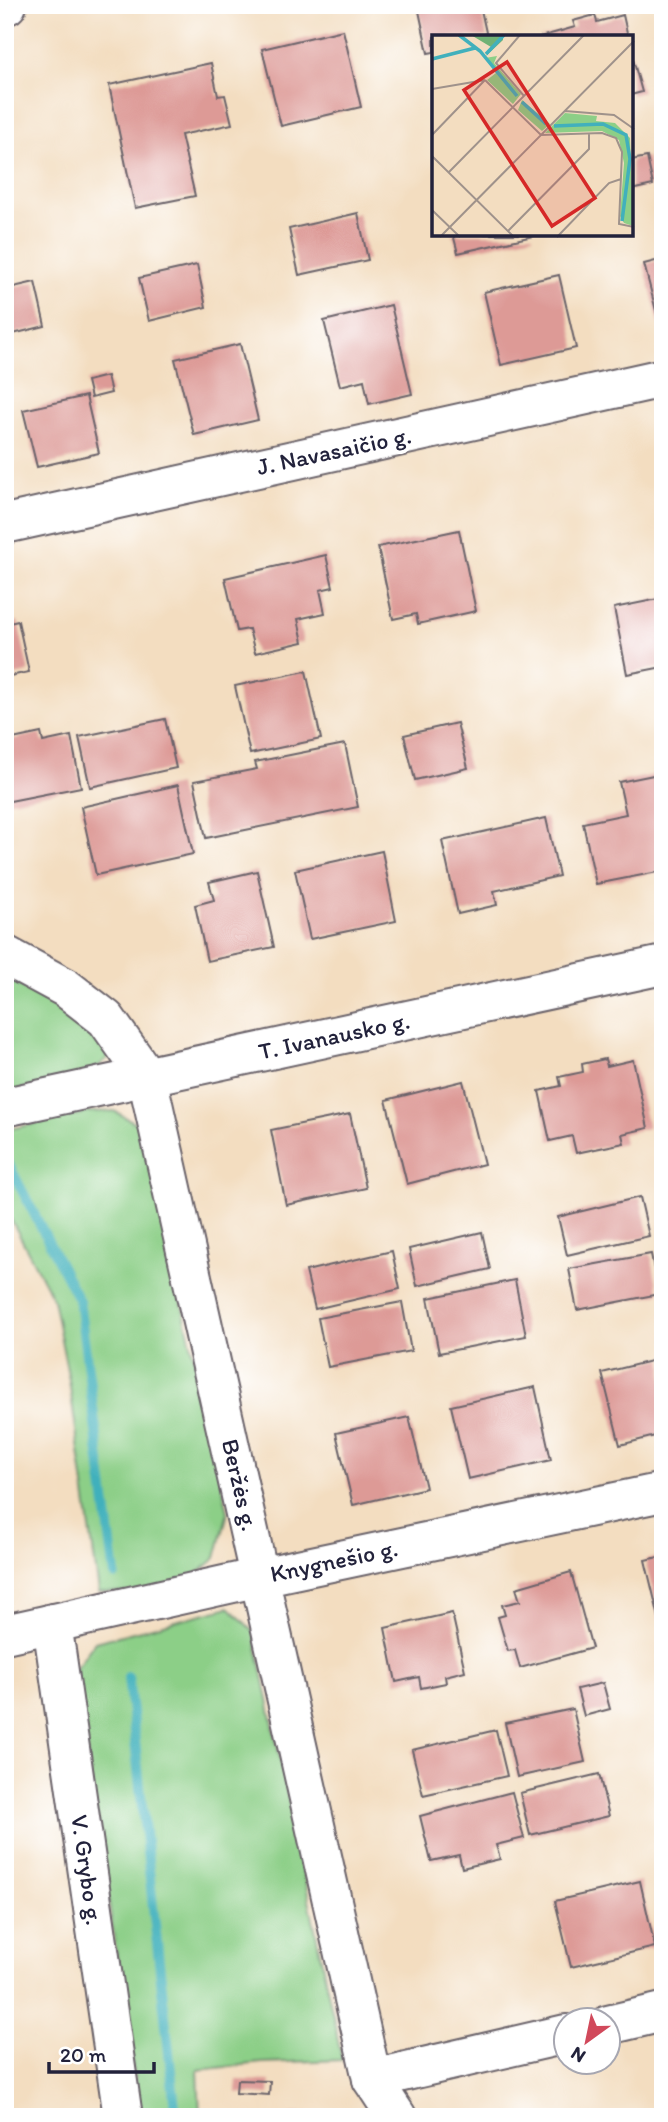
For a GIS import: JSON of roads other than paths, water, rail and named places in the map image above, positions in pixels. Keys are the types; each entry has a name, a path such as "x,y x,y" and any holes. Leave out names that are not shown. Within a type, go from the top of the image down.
{"street":[{"name":"J. Navasaičio g.","path":"5,524 663,378"},
{"name":"Beržės g.","path":"5,956 66,988 106,1019 147,1077 372,2079"},
{"name":"T. Ivanausko g.","path":"5,1107 663,965"},
{"name":"Knygnešio g.","path":"5,1634 663,1492"},
{"name":"V. Grybo g.","path":"52,1623 123,2117"},
{"path":"622,2022 663,2012"},
{"path":"397,2117 372,2079 552,2037"}],"waterway":[{"path":"8,1163 79,1301 115,1575"},
{"path":"128,1677 176,2117"}]}
